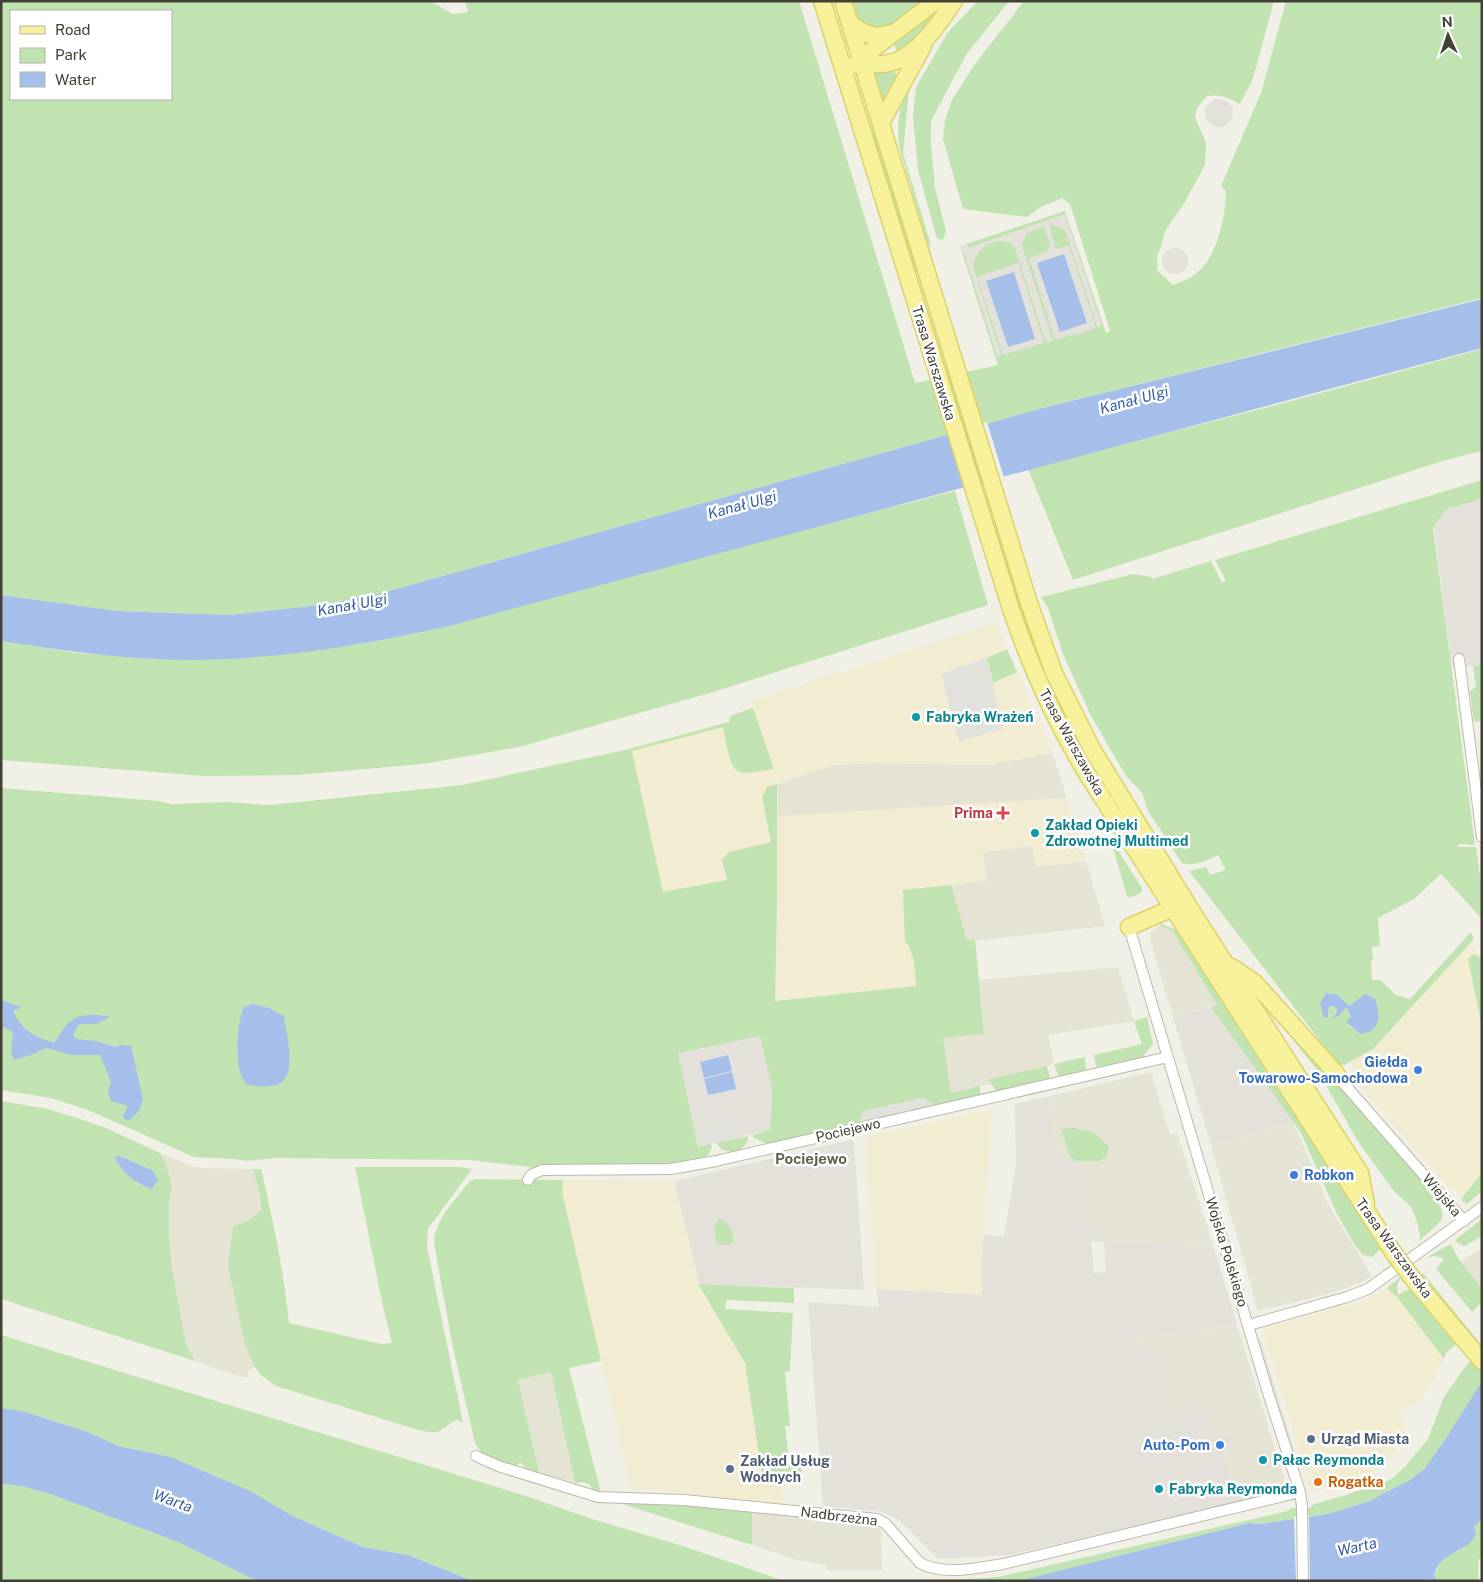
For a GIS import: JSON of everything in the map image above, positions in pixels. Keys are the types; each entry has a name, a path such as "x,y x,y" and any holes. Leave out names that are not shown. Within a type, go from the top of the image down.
{"main road":[{"name":"Trasa Warszawska","path":"822,1 997,566 1026,654 1050,708 1075,754 1367,1213 1413,1279 1477,1356"},
{"name":"Trasa Warszawska","path":"843,1 1016,560 1048,657 1072,712 1104,771 1360,1173 1367,1213"},
{"path":"862,62 873,49 936,1"},
{"path":"843,68 862,62 880,64 896,62 910,53 926,38 954,1"},
{"path":"849,22 868,35 877,37 895,32"},
{"path":"881,123 926,38"},
{"path":"1129,927 1172,908 1194,915"},
{"path":"1227,964 1254,982 1339,1078"}],"street":[{"path":"1459,658 1482,837"},
{"name":"Wojska Polskiego","path":"1129,927 1269,1396 1300,1492 1304,1581"},
{"name":"Pociejewo","path":"528,1180 532,1174 542,1170 671,1169 716,1161 1168,1057"},
{"name":"Wiejska","path":"1249,1325 1347,1297 1368,1289 1464,1221 1339,1078"},
{"path":"1464,1221 1482,1207"},
{"name":"Nadbrzeżna","path":"476,1456 498,1466 598,1496 684,1500 881,1520 915,1559 927,1567 938,1569 973,1569 1003,1564 1300,1492"}],"shaded area":[{"path":"1219,99 1229,103 1233,113 1229,123 1219,127 1209,123 1205,113 1209,103"},
{"path":"1065,211 1106,334 998,365 960,246"},
{"path":"1175,248 1184,252 1188,261 1184,270 1175,274 1166,270 1162,261 1166,252"},
{"path":"1482,499 1482,665 1452,668 1434,527 1446,509"},
{"path":"996,623 1052,753 987,765 873,763 833,765 777,783 778,816 1067,798 1086,861 1035,867 1032,846 983,852 986,880 951,885 967,940 975,939 979,980 774,1001 776,877 658,903 625,750 729,722 730,716 753,708 751,701"},
{"path":"987,658 1003,729 959,741 941,674"},
{"path":"1052,753 1067,798 778,817 777,784 833,765 873,763 987,765"},
{"path":"1033,846 1035,867 1086,861 1105,926 975,941 975,939 967,940 951,885 986,880 983,852"},
{"path":"1159,926 1173,932 1217,1005 1173,1017 1149,936"},
{"name":"Giełda Towarowo-Samochodowa","path":"1470,943 1480,957 1474,954 1468,959 1482,1027 1482,1173 1462,1198 1454,1189 1451,1189 1351,1077 1355,1073 1350,1061 1373,1049"},
{"path":"1118,967 1134,1021 1048,1035 1054,1064 991,1079 991,1084 951,1093 943,1038 984,1034 979,980"},
{"path":"1211,1007 1293,1122 1211,1145 1173,1017"},
{"path":"760,1035 772,1088 770,1130 698,1147 677,1053"},
{"path":"1151,1072 1170,1135 1177,1133 1214,1248 1107,1241 1077,1222 1076,1161 1060,1161 1046,1097"},
{"path":"1046,1097 1060,1161 1077,1161 1079,1204 1077,1222 1108,1225 1107,1241 1214,1248 1237,1325 1119,1339 1165,1358 1170,1407 1208,1405 1216,1439 1230,1435 1234,1447 1224,1451 1236,1503 1010,1555 938,1559 899,1520 883,1512 823,1506 808,1302 879,1307 876,1289 982,1295 983,1235 1004,1236 1016,1164 1015,1104","holes":["1091,1241 1104,1242 1106,1272 1094,1273"]},
{"path":"923,1098 937,1106 859,1124 864,1111"},
{"path":"992,1109 983,1235 982,1295 876,1289 865,1137"},
{"path":"734,1118 739,1138 711,1144 707,1124"},
{"path":"1293,1122 1328,1204 1372,1276 1360,1283 1335,1292 1258,1311 1211,1145"},
{"path":"851,1140 854,1142 864,1290 698,1284 699,1281 674,1181"},
{"path":"160,1153 193,1167 253,1169 261,1199 261,1211 244,1223 245,1342 254,1366 248,1371 248,1378 195,1361 186,1345 172,1268 169,1205 172,1185"},
{"path":"563,1180 674,1181 699,1281 699,1288 745,1363 762,1475 766,1477 782,1475 784,1502 787,1505 646,1489 631,1490 562,1192"},
{"path":"1482,1249 1482,1288 1461,1261"},
{"path":"1387,1288 1397,1297 1444,1359 1421,1402 1400,1408 1406,1434 1390,1458 1374,1468 1375,1472 1311,1492 1262,1329 1361,1301"},
{"path":"1237,1325 1287,1488 1236,1503 1224,1450 1231,1435 1216,1440 1170,1408 1117,1339"},
{"path":"1260,1339 1299,1465 1295,1466 1256,1340"},
{"path":"551,1372 575,1483 539,1473 530,1437 518,1380"},
{"path":"752,1511 784,1513 797,1517 878,1525 881,1528 882,1570 826,1570 826,1565 797,1560 752,1545"}],"green space":[{"path":"1,1 430,1 453,14 468,12 465,1 799,1 915,383 998,365 960,246 965,256 997,357 1001,355 973,267 974,260 988,244 1001,241 1008,242 1014,246 1046,343 1053,341 1022,245 1027,233 1044,226 1049,241 1048,251 1029,258 1055,340 1096,328 1069,245 1056,249 1049,224 1066,232 1097,327 1102,326 1065,214 968,248 967,244 1065,211 1106,333 1110,331 1070,204 1062,198 1039,208 1027,217 963,209 943,139 945,120 952,100 975,64 1024,1 1274,1 1253,79 1240,104 1224,97 1212,95 1207,96 1197,108 1195,118 1206,142 1205,165 1185,202 1165,231 1157,255 1157,270 1173,285 1191,277 1200,270 1212,254 1216,244 1223,222 1226,201 1226,191 1221,186 1261,93 1286,1 1482,1 1482,298 1043,408 382,593 329,604 230,615 118,611 1,595","holes":["1018,263 1044,343 1003,355 977,277"]},
{"path":"853,1 926,1 887,28 866,27 858,18"},
{"path":"943,1 947,1 916,38 898,55 893,40"},
{"path":"978,1 1009,1 966,55 931,121 935,188 946,231 943,240 938,239 936,236 918,170 913,116 916,87 948,32"},
{"path":"893,66 898,80 882,106 870,68"},
{"path":"906,85 909,89 903,153 931,245 928,245 899,146 900,110"},
{"path":"871,117 921,271 912,274 873,143"},
{"path":"1482,349 1482,451 1446,460 1073,580 1028,469 1280,404"},
{"path":"1482,480 1482,499 1446,509 1433,528 1475,845 1459,844 1458,847 1476,847 1482,892 1482,919 1441,874 1414,899 1378,918 1380,946 1372,947 1372,980 1380,980 1396,995 1410,999 1471,932 1474,939 1373,1049 1344,1065 1338,1064 1189,871 1206,867 1210,875 1226,870 1218,855 1196,863 1182,863 1148,811 1142,793 1126,776 1090,714 1063,654 1048,608 1041,597 1133,574 1152,577 1152,579 1211,561 1222,583 1226,580 1215,560","holes":["1326,993 1338,995 1349,1006 1357,1000 1360,1034 1348,1025 1351,1017 1348,1009 1345,1008 1333,1018 1337,1008 1333,1006 1328,1008 1327,1014"]},
{"path":"955,491 988,605 710,693 519,747 423,764 297,775 204,776 1,760 1,641 76,653 156,659 225,659 351,645 422,632 741,546"},
{"path":"1010,563 1047,671 1050,685 1039,669 1003,565"},
{"path":"1007,649 1017,672 993,683 987,658"},
{"path":"1482,665 1482,721 1474,722 1470,691 1476,687 1473,666"},
{"path":"753,708 774,769 751,772 738,771 732,764 723,727 632,751 663,892 727,880 722,860 729,852 771,842 762,797 767,787 777,784 775,1001 916,986 914,961 908,944 905,943 903,890 951,885 967,940 975,939 984,1034 943,1038 951,1093 980,1086 980,1095 937,1106 923,1098 864,1111 859,1124 768,1144 754,1138 753,1135 770,1130 772,1088 760,1036 678,1053 698,1147 711,1144 712,1147 709,1154 703,1158 676,1164 660,1165 572,1164 538,1168 470,1160 273,1158 247,1161 194,1157 88,1110 51,1098 1,1090 1,788 158,801 172,804 226,802 270,805 462,785 625,750 729,722 730,716"},
{"path":"1111,840 1142,888 1142,892 1135,896 1127,897"},
{"path":"1162,924 1175,929 1381,1249 1372,1257 1363,1255 1355,1245 1337,1214 1301,1133 1211,1007 1217,1005 1173,932 1159,926"},
{"path":"1474,954 1482,958 1482,1027 1468,959"},
{"path":"1260,998 1327,1068 1341,1089 1429,1186 1426,1189 1440,1207 1442,1218 1418,1242 1420,1237 1417,1221 1411,1207 1393,1190 1357,1140 1318,1071"},
{"path":"1147,1017 1153,1044 1144,1055 1146,1058 1099,1069 1096,1066 1094,1055 1142,1044 1134,1021"},
{"path":"1085,1057 1086,1071 1059,1078 1054,1064"},
{"path":"1047,1066 1050,1077 1049,1081 997,1092 991,1084 990,1079"},
{"path":"1,1101 48,1109 77,1118 106,1128 160,1153 165,1162 172,1185 169,1205 169,1233 172,1268 186,1345 195,1361 1,1299","holes":["121,1156 152,1170 139,1185 122,1169 114,1157"]},
{"path":"1074,1128 1093,1132 1109,1147 1107,1156 1100,1161 1075,1161 1068,1151 1061,1129"},
{"path":"748,1136 745,1145 739,1150 725,1151 716,1143"},
{"path":"355,1167 460,1167 472,1169 428,1229 427,1247 463,1423 457,1420 437,1432 415,1429 276,1386 262,1376 254,1366 245,1343 228,1266 233,1226 244,1223 261,1211 261,1199 253,1169 261,1169 274,1226 289,1323 381,1344 392,1343"},
{"path":"1482,1173 1482,1191 1467,1204 1462,1201 1462,1198"},
{"path":"475,1179 563,1180 562,1192 601,1361 569,1368 601,1493 593,1490 589,1484 583,1482 575,1483 551,1372 518,1380 539,1473 524,1468 523,1464 519,1463 517,1466 507,1464 483,1455 475,1443 452,1343 434,1243 438,1226 447,1210 470,1181"},
{"path":"718,1219 725,1222 730,1228 733,1235 733,1243 721,1245 717,1243 714,1230"},
{"path":"1482,1219 1482,1236 1465,1246 1455,1240"},
{"path":"1451,1244 1458,1258 1482,1288 1481,1303 1472,1312 1436,1269 1444,1259 1436,1256 1427,1257"},
{"path":"1423,1273 1479,1342 1476,1346 1419,1277"},
{"path":"1401,1276 1397,1286 1398,1295 1410,1288 1456,1344 1446,1353 1444,1359 1397,1297 1387,1288"},
{"path":"698,1284 794,1288 794,1303 726,1300 725,1309 793,1313 790,1371 785,1372 790,1426 785,1426 790,1468 801,1467 802,1476 782,1478 781,1475 766,1477 762,1475 745,1363"},
{"path":"1,1335 526,1496 589,1518 686,1547 784,1581 473,1581 408,1555 363,1547 293,1516 250,1491 171,1457 118,1446 88,1432 22,1411 1,1408"},
{"path":"1482,1348 1482,1381 1424,1469 1410,1480 1369,1501 1328,1514 1260,1524 1249,1523 1018,1581 944,1581 998,1577 1288,1511 1292,1508 1310,1508 1314,1504 1390,1480 1404,1468 1428,1439 1444,1397 1465,1367"},
{"path":"1,1484 21,1486 50,1494 178,1542 257,1581 1,1581"},
{"path":"619,1503 673,1503 752,1511 752,1545"},
{"path":"1482,1519 1482,1555 1478,1564 1478,1581 1438,1581 1434,1575 1443,1558 1467,1545 1476,1532 1474,1526"}],"water":[{"path":"1064,254 1087,323 1060,332 1037,263"},
{"path":"1014,272 1035,339 1008,347 986,281"},
{"name":"Kanał Ulgi","path":"1482,299 1482,348 449,626 340,647 230,659 193,660 117,656 1,641 1,595 118,611 230,615 329,604 382,593 1043,408"},
{"path":"1326,993 1338,995 1349,1006 1365,994 1375,999 1378,1011 1376,1026 1367,1033 1360,1034 1346,1022 1351,1017 1348,1009 1345,1008 1340,1015 1332,1019 1337,1008 1333,1006 1328,1008 1328,1017 1324,1018 1320,1003"},
{"path":"1,1000 22,1007 13,1011 20,1023 29,1032 54,1043 68,1023 76,1018 90,1015 110,1017 96,1024 79,1024 73,1035 76,1039 96,1041 115,1047 121,1045 131,1046 143,1100 138,1112 130,1120 123,1119 128,1106 111,1101 108,1091 111,1082 100,1055 71,1055 46,1048 14,1060 11,1052 13,1032 1,1026"},
{"path":"253,1004 269,1008 284,1016 289,1063 285,1079 279,1084 271,1086 247,1085 239,1068 237,1050 240,1021 244,1007"},
{"path":"728,1055 732,1071 704,1078 700,1062"},
{"path":"732,1072 736,1089 708,1095 704,1079"},
{"path":"120,1156 152,1170 158,1180 152,1189 140,1184 125,1173 114,1157"},
{"name":"Warta","path":"1482,1381 1482,1519 1474,1526 1476,1534 1471,1541 1448,1556 1438,1566 1434,1575 1438,1581 1426,1579 1423,1581 1386,1581 1384,1579 1381,1581 1018,1581 1249,1523 1260,1524 1328,1514 1369,1501 1410,1480 1424,1469"},
{"name":"Warta","path":"1,1408 22,1411 88,1432 118,1446 171,1457 250,1491 293,1516 363,1547 408,1555 473,1581 257,1581 178,1542 50,1494 21,1486 1,1484"}],"pier":[{"path":"987,422 1004,478 984,483 966,427"},
{"path":"1309,1514 1310,1581 1296,1581 1294,1516"}],"place":[{"name":"Fabryka Wrażeń","path":"916,717"},
{"name":"Prima","path":"1003,813"},
{"name":"Zakład Opieki Zdrowotnej Multimed","path":"1035,833"},
{"name":"Giełda Towarowo-Samochodowa","path":"1418,1070"},
{"name":"Robkon","path":"1294,1175"},
{"name":"Urząd Miasta","path":"1311,1439"},
{"name":"Auto-Pom","path":"1220,1445"},
{"name":"Pałac Reymonda","path":"1263,1460"},
{"name":"Zakład Usług Wodnych","path":"730,1469"},
{"name":"Rogatka","path":"1318,1482"},
{"name":"Fabryka Reymonda","path":"1159,1489"}],"district":[{"name":"Pociejewo","path":"811,1159"}]}
